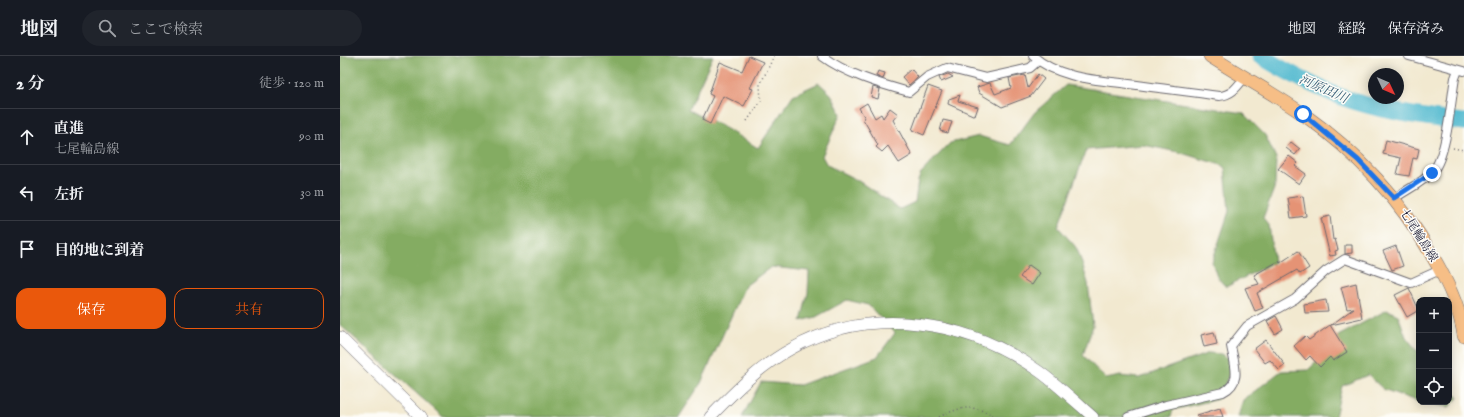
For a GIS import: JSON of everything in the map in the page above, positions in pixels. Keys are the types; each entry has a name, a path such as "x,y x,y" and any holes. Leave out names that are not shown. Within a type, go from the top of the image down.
{"main road":[{"name":"七尾輪島線","path":"1210,56 1303,114 1358,160 1394,198 1417,228 1440,270 1451,292 1464,332"}],"street":[{"path":"822,56 832,64 909,92 927,77 947,68 986,78 1030,68 1036,58 1061,72 1086,78 1219,96 1225,96 1234,90 1244,78"},
{"path":"1394,198 1432,173 1438,165 1459,73 1409,56"},
{"path":"1128,417 1166,405 1223,392 1231,388 1236,378 1231,346 1247,326 1295,299 1326,271 1345,259 1411,283 1440,270"},
{"path":"710,417 744,382 791,349 826,333 856,325 903,322 937,326 987,342 1040,372 1094,417"},
{"path":"340,337 421,417"}],"path":[{"path":"747,121 761,101 760,85 774,56"},
{"path":"1443,146 1464,150"},
{"path":"939,417 956,409 978,408 997,417"}],"green space":[{"path":"340,56 713,56 688,110 720,125 758,148 793,95 819,83 831,94 841,114 822,156 827,165 857,180 900,209 915,202 918,181 921,173 950,143 979,136 1010,145 1035,112 1066,85 1243,113 1265,135 1276,158 1275,186 1263,218 1269,225 1274,262 1226,287 1217,277 1212,262 1229,211 1225,168 1221,165 1178,152 1143,145 1086,150 1058,227 1075,246 1088,283 1093,326 1083,355 1106,379 1120,376 1139,378 1209,353 1221,354 1235,362 1218,399 1173,410 1171,417 742,417 761,382 800,385 877,357 895,333 868,305 847,300 816,317 801,321 808,293 809,271 771,267 745,286 701,383 679,417 443,417 340,325"},
{"path":"1387,310 1398,315 1406,337 1416,349 1416,401 1383,389 1368,375 1342,386 1335,417 1238,417 1243,400 1281,371 1308,370 1328,351 1338,336"},
{"path":"1452,391 1458,398 1452,404"},
{"path":"1437,405 1451,405 1449,407"}],"building":[{"path":"749,56 763,62 750,88 753,89 744,106 723,96 710,124 702,120 713,96 709,94 720,62 742,71"},
{"path":"911,69 918,77 909,85 902,77"},
{"path":"878,71 885,73 883,79 876,76"},
{"path":"948,74 953,77 941,82 939,77"},
{"path":"1038,74 1044,79 1031,96 1002,107 979,93 977,87 990,83 995,94 1011,88 1009,78 1025,75 1028,88"},
{"path":"928,86 942,91 924,135 912,130"},
{"path":"873,87 880,89 878,99 871,97"},
{"path":"960,95 958,101 978,107 975,116 948,104 949,99"},
{"path":"867,103 875,118 881,114 883,118 890,108 898,114 893,120 912,155 899,163 888,146 882,152 876,147 878,145 863,119 865,118 859,108"},
{"path":"943,120 952,122 948,133 940,131"},
{"path":"1386,140 1419,149 1417,159 1413,158 1409,176 1397,174 1401,158 1383,154"},
{"path":"1291,142 1300,149 1295,155 1286,148"},
{"path":"1289,156 1298,163 1295,166 1306,174 1299,184 1278,169"},
{"path":"1303,196 1306,216 1291,218 1288,198"},
{"path":"1330,216 1333,240 1335,239 1338,250 1335,251 1336,255 1330,256 1321,218"},
{"path":"1345,245 1352,245 1352,253 1345,254"},
{"path":"1396,246 1403,266 1392,270 1383,251"},
{"path":"1298,251 1309,268 1300,274 1297,270 1257,293 1263,308 1255,311 1245,288 1259,284 1254,275 1279,261 1280,263"},
{"path":"1029,265 1040,273 1032,285 1020,277"},
{"path":"1356,283 1362,318 1331,325 1354,308 1347,309 1341,287"},
{"path":"1409,288 1416,303 1416,312 1407,317 1395,295"},
{"path":"1326,300 1328,312 1305,313 1304,304"},
{"path":"1276,316 1283,329 1275,334 1267,321"},
{"path":"1330,325 1347,352 1333,361 1330,357 1320,367 1310,356 1306,360 1294,346 1305,336 1309,340"},
{"path":"1214,332 1217,344 1204,347 1201,335"},
{"path":"1266,340 1285,365 1279,370 1270,360 1265,363 1254,349"},
{"path":"1220,408 1223,417 1198,417 1197,415"}],"waterway":[{"name":"河原田川","path":"1260,56 1304,80 1350,100 1407,114 1464,122"}],"route":[{"path":"1303,114 1358,160 1394,198 1432,173"}]}
